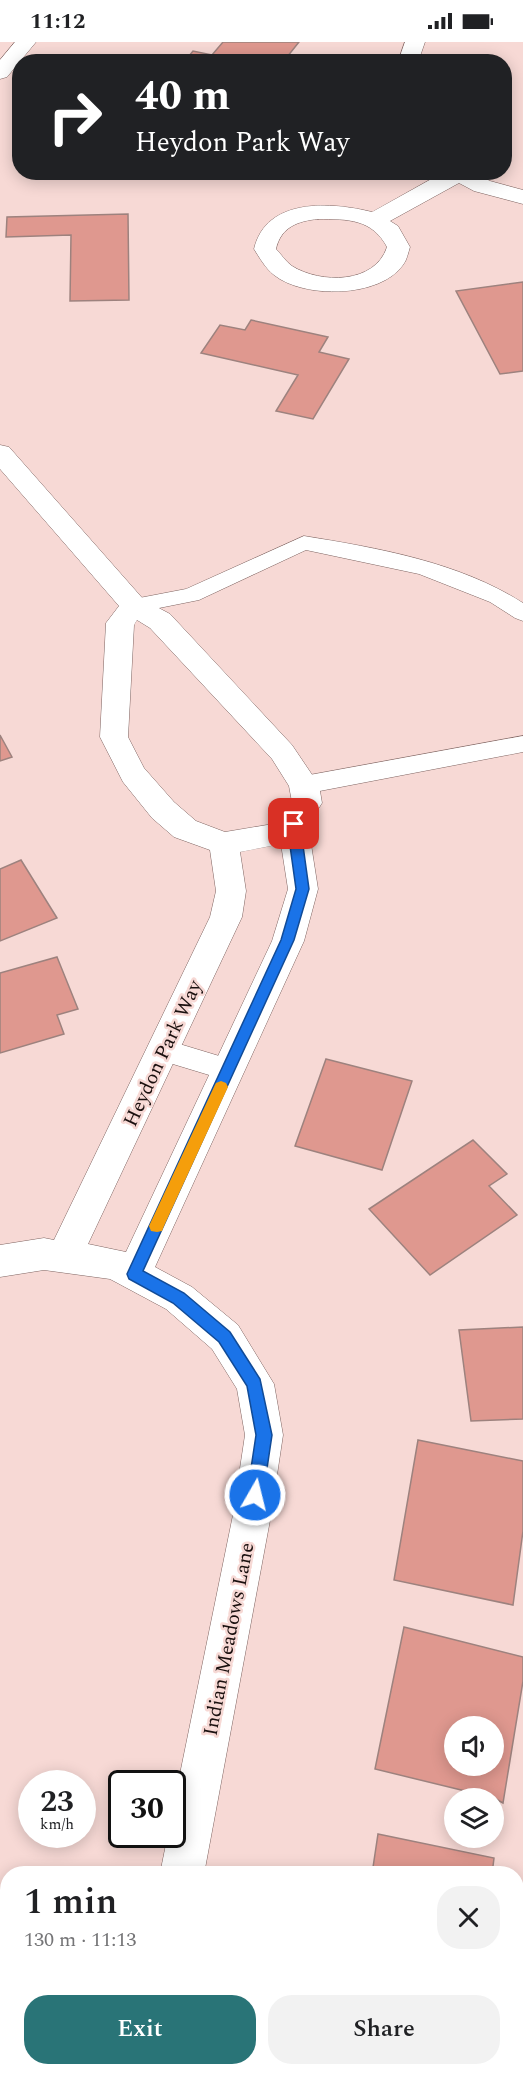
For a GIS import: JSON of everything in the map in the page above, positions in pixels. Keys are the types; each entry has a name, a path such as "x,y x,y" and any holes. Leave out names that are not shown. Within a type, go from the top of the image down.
{"street":[{"path":"16,54 26,42"},
{"path":"0,73 12,59"},
{"path":"375,220 391,232 398,246 395,260 383,273 362,282 336,285 310,283 287,275 272,263 265,249 269,234 282,222 303,214 328,211 352,213 375,220 445,180"},
{"path":"470,180 491,189 523,197"},
{"path":"0,453 134,606 160,621 282,752 304,785 307,803 294,824 274,835 224,843 185,829 163,810 133,774 114,736 120,623 134,606"},
{"path":"134,1274 288,940 303,889 294,824"},
{"name":"Heydon Park Way","path":"64,1257 226,917 231,891 224,843"},
{"name":"Indian Meadows Lane","path":"0,1261 44,1254 116,1264 179,1298 225,1337 255,1384 264,1435 252,1515 184,1866"}],"lane":[{"path":"134,606 191,595 304,543 352,551 425,568 498,597 523,613"},
{"path":"304,785 523,744"},
{"path":"163,1050 228,1070"}],"building":[{"path":"223,42 299,42 289,54 213,54"},
{"path":"193,51 207,54 191,54"},
{"path":"128,214 129,300 70,301 71,235 6,237 7,217"},
{"path":"523,282 523,371 500,374 456,291"},
{"path":"251,320 328,337 319,352 349,359 313,419 276,411 298,375 201,353 220,325 245,330"},
{"path":"0,735 12,757 0,761"},
{"path":"21,860 57,918 0,941 0,869"},
{"path":"57,957 78,1009 57,1015 64,1034 0,1053 0,973"},
{"path":"326,1059 412,1081 382,1170 295,1146"},
{"path":"473,1140 507,1174 489,1186 517,1215 430,1275 369,1209"},
{"path":"523,1327 523,1419 471,1421 459,1330"},
{"path":"418,1440 523,1461 523,1531 513,1605 394,1580"},
{"path":"404,1627 523,1657 523,1681 504,1797 504,1788 453,1788 375,1769"},
{"path":"378,1834 494,1858 493,1866 373,1866"}],"slow traffic":[{"path":"157,1226 221,1087"}],"route":[{"path":"255,1495 264,1435 255,1384 225,1337 179,1298 134,1274 288,940 303,889 294,824"}]}
